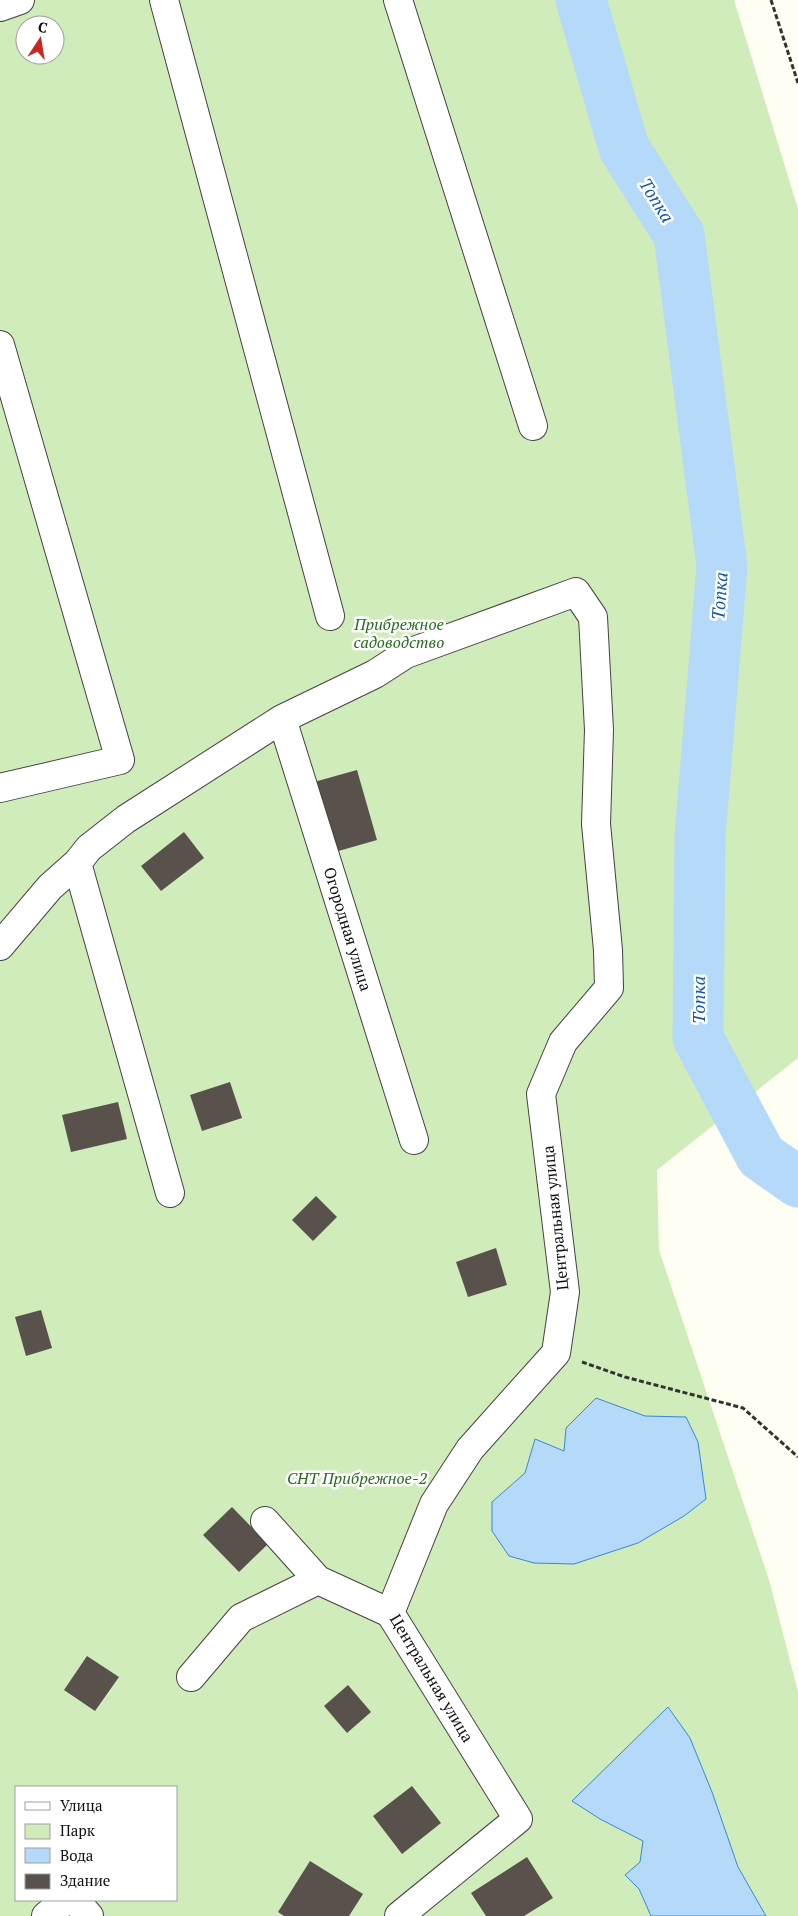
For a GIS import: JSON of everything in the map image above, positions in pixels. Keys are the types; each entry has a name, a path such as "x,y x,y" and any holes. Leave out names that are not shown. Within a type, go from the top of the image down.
{"street":[{"path":"0,7 20,0"},
{"path":"164,0 330,616"},
{"path":"398,0 533,426"},
{"path":"0,345 120,760 0,788"},
{"name":"Центральная улица","path":"282,719 375,674 406,654 576,592 593,617 599,730 596,824 610,988 563,1042 541,1094 565,1292 556,1353 470,1449 434,1504 390,1613 518,1819 399,1916"},
{"path":"0,946 50,887 77,863 89,848 126,820 282,719"},
{"name":"Огородная улица","path":"282,719 414,1140"},
{"path":"77,863 170,1193"},
{"path":"265,1521 318,1580 390,1613"},
{"path":"191,1677 241,1618 318,1580"},
{"path":"46,1916 65,1901"},
{"path":"76,1901 89,1916"}],"path":[{"path":"771,0 798,82"},
{"path":"556,1353 625,1378 743,1408 798,1457"}],"green space":[{"name":"Прибрежное садоводство","path":"0,0 734,0 798,209 798,1058 657,1170 659,1250 770,1583 798,1692 798,1916 0,1916"}],"water":[{"path":"596,1398 645,1416 686,1417 698,1442 706,1499 684,1516 638,1543 574,1564 534,1563 509,1556 492,1531 492,1502 525,1473 535,1439 564,1451 566,1428"},
{"path":"668,1707 690,1738 712,1792 738,1867 766,1916 651,1916 639,1889 625,1875 640,1862 643,1841 600,1819 572,1801"}],"building":[{"path":"357,770 377,840 335,852 314,782"},
{"path":"184,832 204,858 161,891 141,866"},
{"path":"230,1082 242,1118 202,1131 190,1095"},
{"path":"118,1102 127,1139 71,1152 62,1115"},
{"path":"316,1196 337,1217 313,1241 292,1220"},
{"path":"496,1248 507,1285 468,1297 456,1262"},
{"path":"41,1310 52,1348 26,1356 15,1317"},
{"path":"232,1507 268,1544 239,1572 203,1535"},
{"path":"87,1656 119,1677 95,1711 64,1690"},
{"path":"348,1685 371,1712 347,1733 324,1706"},
{"path":"412,1786 441,1823 402,1854 373,1816"},
{"path":"527,1857 553,1898 524,1916 486,1916 471,1893"},
{"path":"310,1861 363,1894 349,1916 284,1916 278,1912"}],"waterway":[{"name":"Топка","path":"581,0 624,148 679,235 722,566 700,836 698,1038 761,1156 798,1182"}],"park label":[{"name":"СНТ Прибрежное-2","path":"357,1478"}]}
